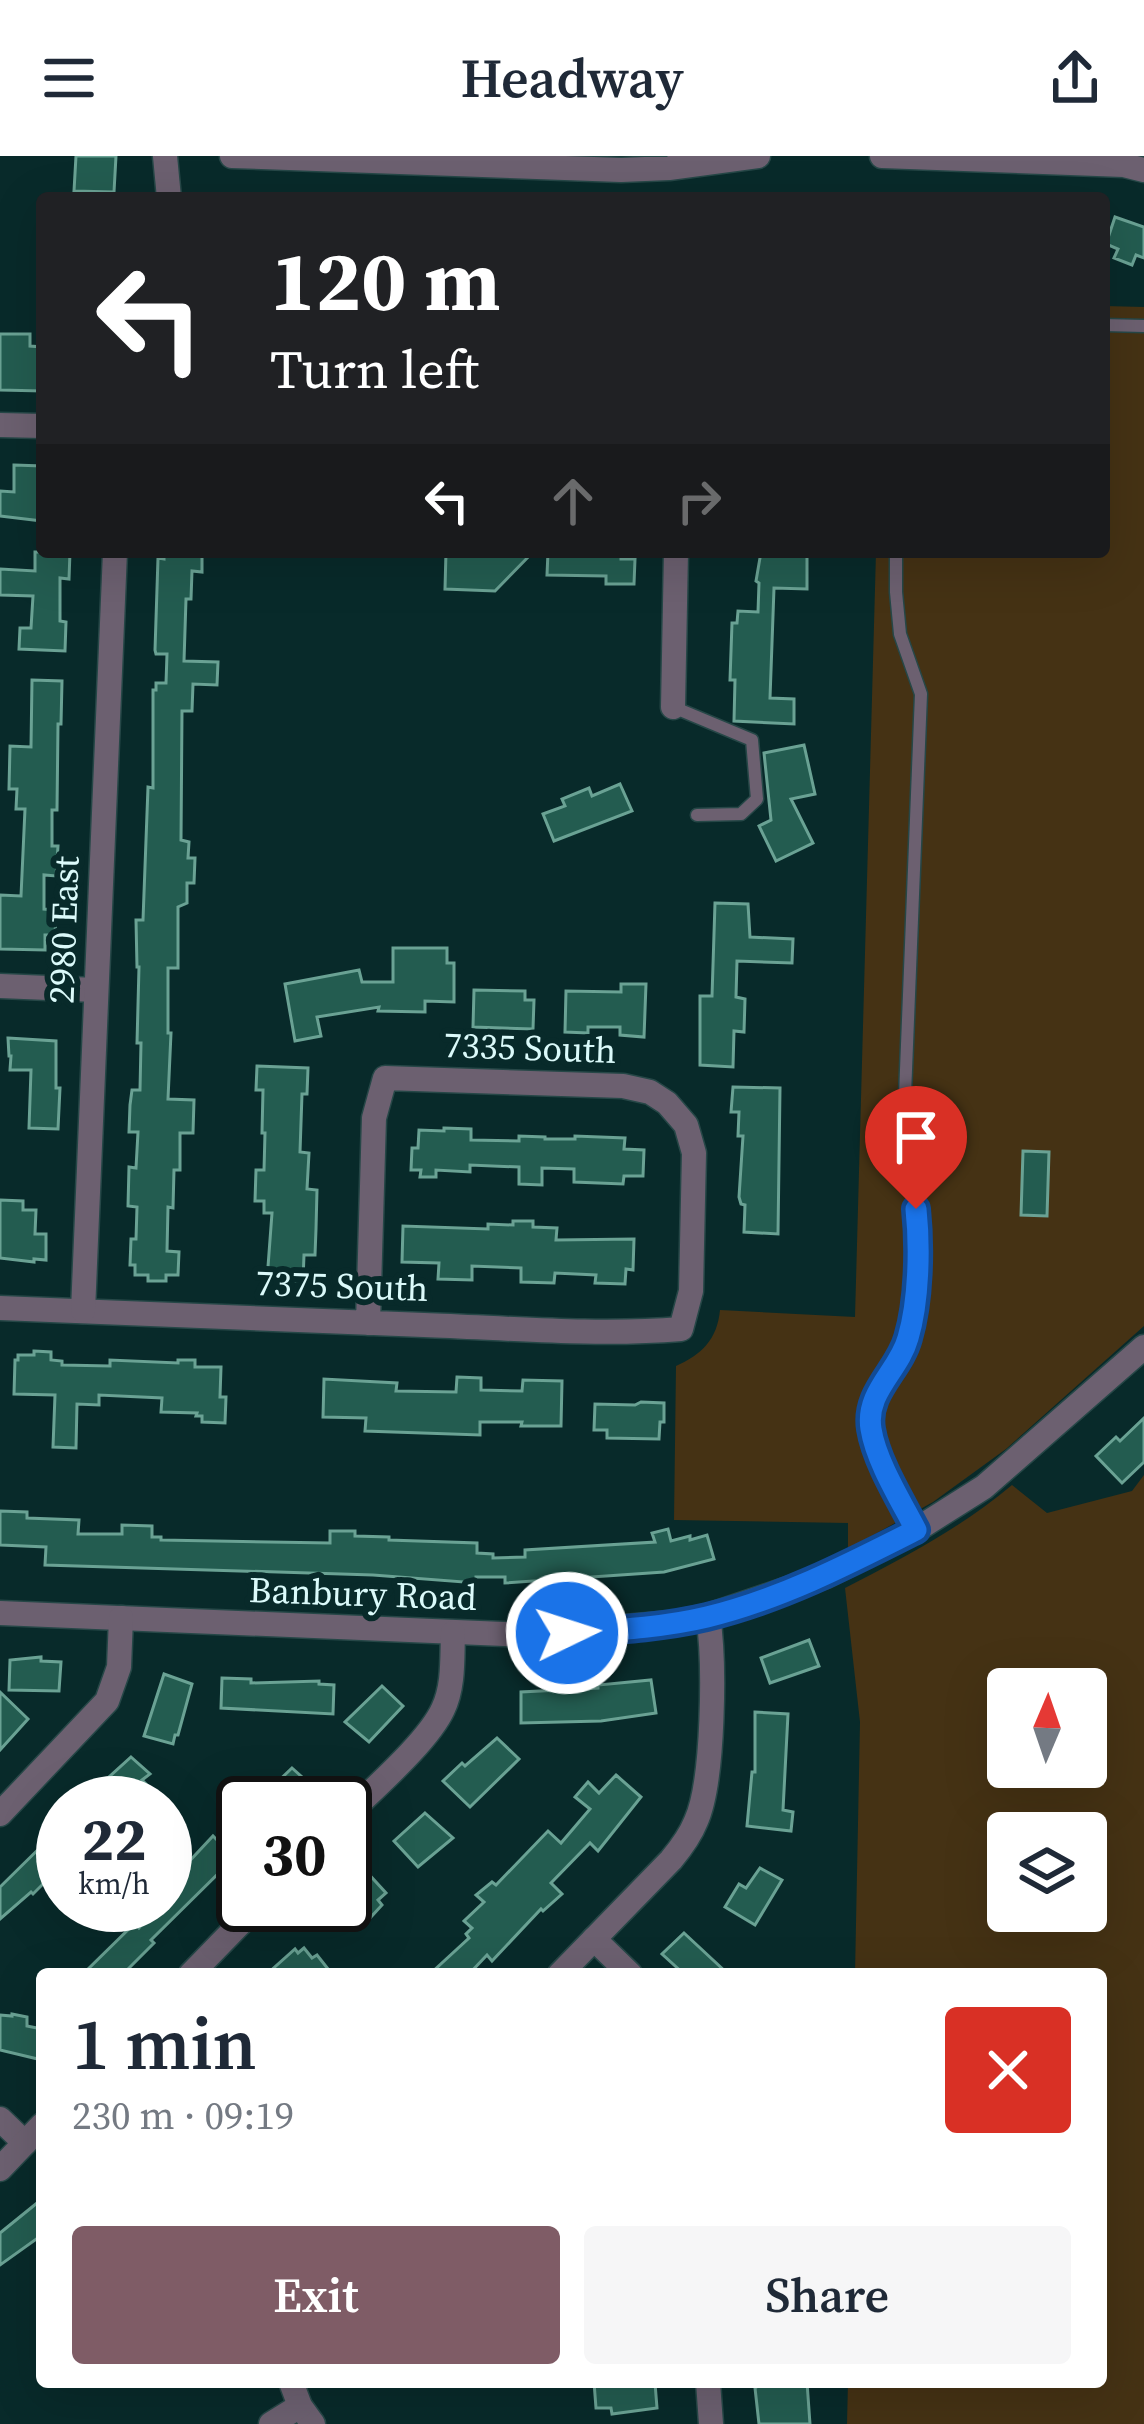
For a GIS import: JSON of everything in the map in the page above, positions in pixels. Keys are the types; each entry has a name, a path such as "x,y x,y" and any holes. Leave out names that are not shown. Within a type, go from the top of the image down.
{"street":[{"path":"165,156 169,192"},
{"path":"232,156 577,170 669,168 758,156"},
{"path":"882,156 1124,165 1144,170"},
{"path":"0,425 36,427"},
{"name":"2980 East","path":"83,1311 115,558"},
{"path":"673,706 676,558"},
{"path":"0,986 96,989"},
{"name":"7335 South","path":"368,1323 374,1118 386,1078 623,1086 650,1092 667,1103 686,1126 694,1153 691,1291 681,1329"},
{"name":"7375 South","path":"0,1308 630,1333 681,1329"},
{"name":"Banbury Road","path":"0,1613 528,1635 708,1616 826,1576 916,1530 984,1487 1144,1347"},
{"path":"566,1968 671,1860 698,1819 707,1773 712,1643 708,1616"},
{"path":"0,1814 107,1701 119,1667 121,1618"},
{"path":"372,1789 428,1732 443,1709 450,1685 453,1633"},
{"path":"196,1968 231,1932"},
{"path":"594,1939 624,1968"},
{"path":"0,2119 33,2134 0,2169"},
{"path":"708,2388 711,2424"},
{"path":"271,2424 301,2404"}],"lane":[{"path":"1110,325 1144,326"},
{"path":"896,558 900,634 920,694 903,1145 918,1228 913,1318 900,1359 878,1387 870,1427 916,1530"},
{"path":"673,706 752,740 757,799 741,814 697,815"}],"shaded area":[{"path":"1110,306 1144,307 1144,1326 1006,1449 933,1502 848,1549 848,1523 674,1520 676,1366 707,1345 720,1310 855,1317 876,558 1110,558"},
{"path":"1144,1475 1144,2424 847,2424 848,2388 1107,2388 1107,1968 855,1968 860,1722 845,1588 952,1529 1012,1485 1047,1513 1132,1491"}],"building":[{"path":"76,156 116,156 114,192 74,191"},
{"path":"1115,217 1144,227 1144,258 1136,255 1132,265 1114,258 1118,249 1110,246"},
{"path":"0,334 30,334 30,346 36,346 36,391 0,390"},
{"path":"14,465 36,466 36,520 0,516 0,491 14,492"},
{"path":"35,552 36,558 70,558 69,579 60,578 65,651 19,649 20,628 31,628 33,596 0,595 0,569 35,571"},
{"path":"158,558 202,558 202,572 192,571 191,599 186,599 184,661 218,662 217,685 193,684 192,711 182,711 181,840 189,842 188,858 195,858 194,883 187,883 187,903 178,907 178,968 168,968 168,1099 194,1100 193,1133 180,1133 180,1170 174,1170 173,1208 168,1207 167,1251 179,1252 178,1275 148,1281 148,1275 135,1275 135,1265 130,1265 137,1207 128,1206 129,1167 136,1168 138,1132 129,1132 132,1090 140,1090 136,920 143,920 148,787 153,788 153,690 156,683 166,683 167,654 155,650"},
{"path":"446,558 527,558 495,591 445,589"},
{"path":"548,558 635,559 634,584 606,584 606,576 547,575"},
{"path":"760,558 807,558 807,589 774,588 770,698 794,699 794,724 734,721 732,623 737,623 738,611 758,612"},
{"path":"32,680 62,681 57,810 52,810 52,846 58,846 56,876 44,875 44,909 56,910 55,935 45,935 45,950 0,949 0,895 21,896 25,809 16,809 17,789 9,789 10,746 31,747"},
{"path":"804,745 815,794 791,799 813,843 776,861 759,826 771,820 764,753"},
{"path":"620,784 632,811 554,841 543,814 565,806 562,799 589,788 592,796"},
{"path":"715,903 748,904 750,937 793,939 792,963 737,961 736,997 745,999 744,1032 734,1031 733,1067 700,1065 700,996 712,996"},
{"path":"393,948 447,948 447,963 454,963 454,1002 425,1001 425,1012 378,1011 379,1007 317,1017 321,1036 295,1041 285,984 359,970 362,982 393,982"},
{"path":"621,984 646,984 644,1037 620,1035 620,1027 565,1032 566,991 621,992"},
{"path":"474,990 525,991 525,1000 534,1000 533,1029 473,1027"},
{"path":"8,1038 56,1041 58,1129 29,1128 31,1070 10,1070"},
{"path":"257,1066 308,1068 300,1152 309,1153 307,1189 317,1190 315,1255 304,1255 303,1281 267,1280 272,1213 264,1213 264,1201 255,1201 256,1170 264,1170 265,1133 263,1090 256,1090"},
{"path":"733,1087 780,1088 778,1234 744,1232 745,1205 739,1197 743,1136 738,1136 739,1112 731,1112"},
{"path":"471,1129 471,1140 625,1138 624,1149 644,1150 643,1176 624,1176 623,1184 574,1182 574,1169 542,1168 542,1185 519,1184 519,1167 470,1165 470,1172 436,1170 436,1177 420,1177 421,1170 411,1170 419,1130"},
{"path":"1023,1151 1049,1152 1047,1216 1021,1215"},
{"path":"0,1200 23,1201 23,1210 36,1210 35,1234 46,1234 46,1260 0,1258"},
{"path":"513,1221 557,1228 556,1240 634,1239 633,1270 626,1269 625,1284 595,1283 596,1275 555,1273 554,1283 521,1282 521,1268 472,1266 472,1280 438,1279 439,1263 402,1262 403,1226 488,1229 488,1224 513,1225"},
{"path":"34,1351 51,1352 51,1360 62,1361 62,1365 195,1360 195,1367 221,1367 225,1423 202,1422 197,1413 161,1412 162,1398 99,1395 99,1405 77,1404 76,1448 53,1447 55,1395 14,1394 15,1360 18,1355 34,1355"},
{"path":"457,1377 481,1378 481,1390 522,1391 523,1380 562,1381 561,1426 480,1422 480,1435 365,1431 366,1418 323,1417 324,1379 397,1383 396,1391 456,1392"},
{"path":"664,1403 659,1439 607,1438 607,1430 594,1430 595,1404"},
{"path":"1144,1418 1144,1462 1122,1483 1096,1456"},
{"path":"0,1511 27,1512 27,1518 79,1520 78,1534 122,1534 122,1525 152,1526 152,1537 161,1540 330,1543 330,1531 355,1531 355,1536 389,1540 477,1543 477,1553 493,1554 493,1558 525,1557 525,1550 655,1542 652,1533 668,1529 671,1541 707,1535 714,1559 664,1572 505,1583 505,1577 476,1577 476,1583 373,1575 45,1565 46,1547 0,1545"},
{"path":"809,1640 819,1666 770,1683 761,1658"},
{"path":"41,1657 41,1661 61,1662 59,1691 9,1690 10,1660"},
{"path":"164,1674 192,1684 173,1744 144,1736"},
{"path":"222,1678 334,1685 333,1714 221,1708"},
{"path":"651,1680 656,1713 601,1721 521,1723 521,1692"},
{"path":"382,1686 403,1706 369,1742 345,1722"},
{"path":"0,1692 28,1719 0,1750"},
{"path":"755,1712 788,1714 783,1810 793,1812 791,1831 747,1826 755,1772"},
{"path":"497,1738 519,1759 470,1807 443,1781"},
{"path":"131,1757 150,1774 147,1776 110,1776"},
{"path":"616,1775 641,1797 598,1851 590,1843 551,1883 562,1894 541,1909 492,1961 487,1955 475,1968 436,1968 469,1938 466,1934 472,1928 464,1921 484,1902 476,1895 492,1882 496,1885 548,1831 561,1843 590,1809 575,1797 588,1782 599,1793"},
{"path":"425,1813 453,1838 418,1867 394,1841"},
{"path":"213,1836 216,1876 192,1899 192,1858"},
{"path":"36,1852 36,1891 0,1919 0,1887"},
{"path":"760,1868 782,1880 755,1925 725,1907 739,1884 746,1888"},
{"path":"372,1878 386,1893 378,1900 382,1905 372,1916"},
{"path":"126,1932 159,1932 129,1968 89,1968"},
{"path":"684,1933 722,1968 677,1968 662,1954"},
{"path":"304,1948 327,1968 274,1968 295,1949 298,1953"},
{"path":"0,2015 27,2017 27,2026 36,2028 36,2059 0,2050"},
{"path":"36,2204 36,2239 0,2265 0,2233"},
{"path":"594,2388 655,2388 657,2408 612,2414 611,2408 596,2408"},
{"path":"755,2388 807,2388 810,2424 759,2424"}],"route":[{"path":"567,1633 708,1616 826,1576 916,1530 870,1427 878,1387 900,1359 913,1318 916,1209"}]}
